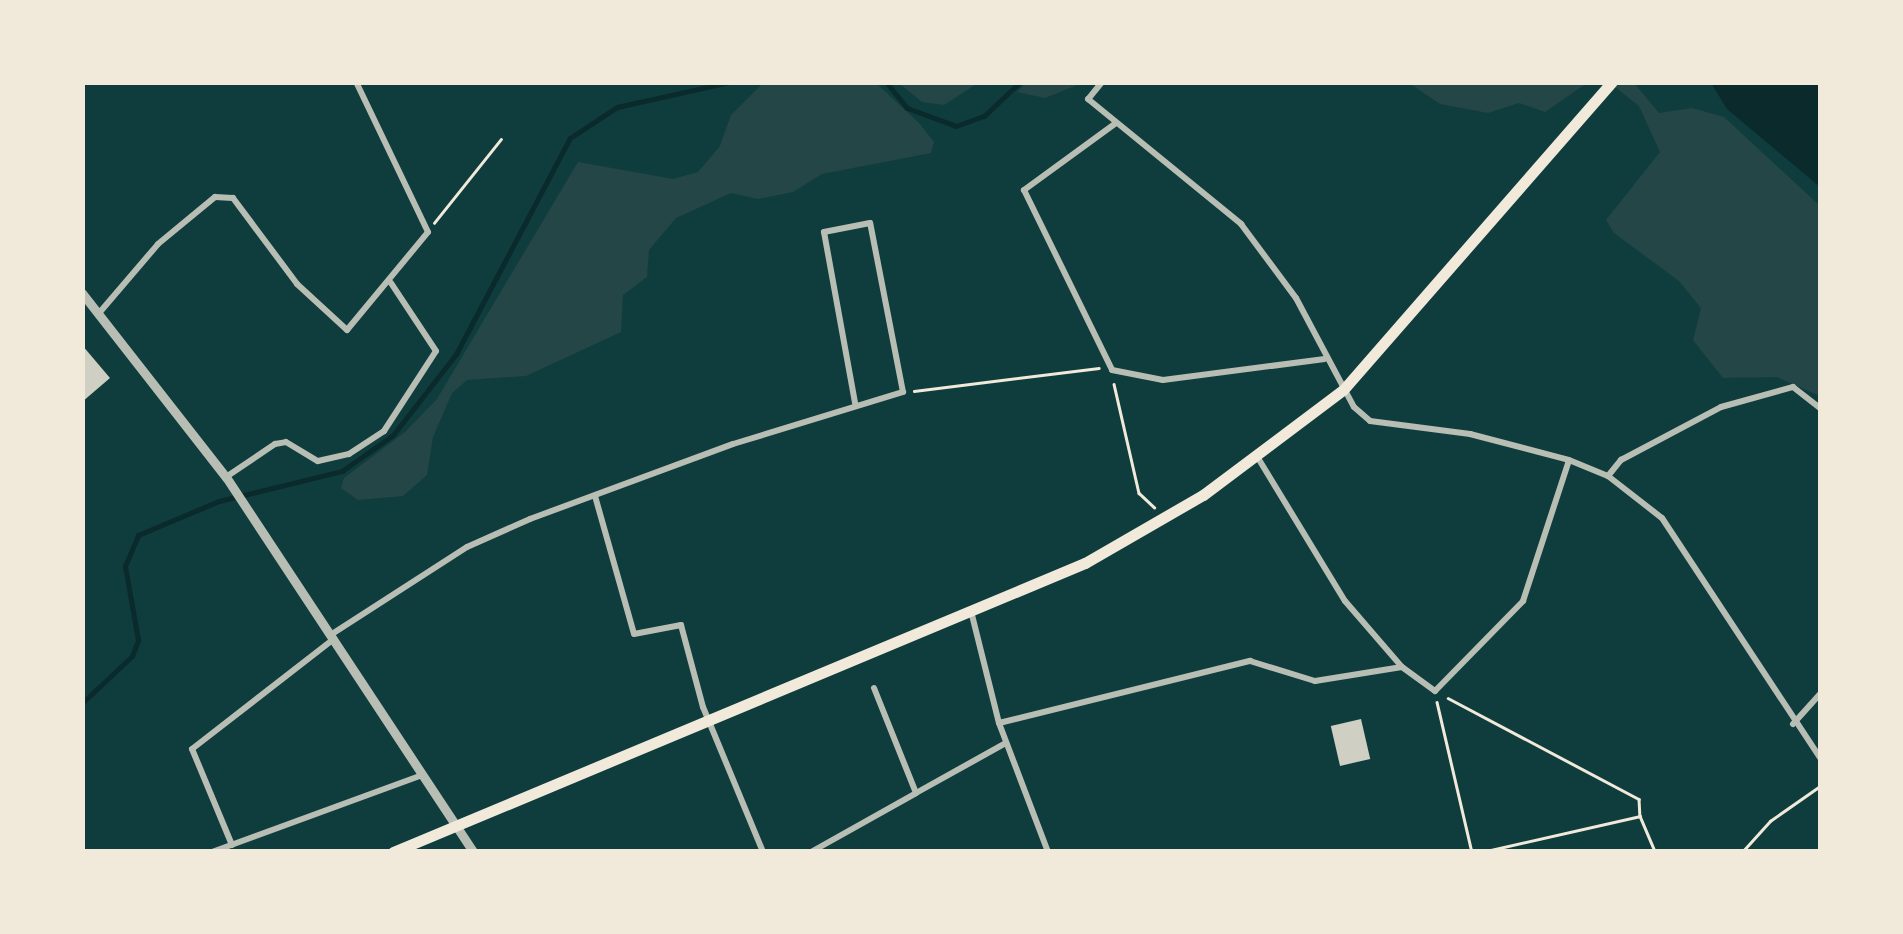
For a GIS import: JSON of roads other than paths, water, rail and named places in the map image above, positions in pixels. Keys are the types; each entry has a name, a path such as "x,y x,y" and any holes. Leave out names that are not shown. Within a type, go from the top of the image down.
{"highway":[{"path":"392,852 1086,563 1166,519 1258,458 1343,390 1612,82"}],"street":[{"path":"100,312 158,244 214,197 233,198 297,284 347,330 391,283 428,232 356,82"},
{"path":"1102,82 1088,98 1242,224 1296,298 1343,390 1370,421 1470,434 1569,460 1608,476 1662,518 1688,550 1794,724 1820,758"},
{"path":"1116,123 1024,190 1112,370 1162,380 1324,359"},
{"path":"232,845 192,749 334,636 466,547 854,403 903,392 870,222 824,232 854,403"},
{"path":"229,482 275,444 286,442 318,461 348,454 384,431 436,350 391,283"},
{"path":"82,293 229,482 473,852"},
{"path":"1608,476 1621,460 1721,407 1793,387 1820,408"},
{"path":"1258,458 1338,591 1402,667 1434,691 1523,601 1569,460"},
{"path":"595,496 634,634 681,625 710,718 763,852"},
{"path":"971,610 1006,743 1048,852"},
{"path":"1000,724 1250,662 1315,680 1402,667"},
{"path":"874,688 916,794"},
{"path":"1794,724 1820,694"},
{"path":"811,852 1006,743"},
{"path":"212,852 425,774"}],"waterway":[{"path":"82,703 132,656 138,640 125,566 138,535 219,501 342,471 393,435 456,354 570,138 617,107 730,82"},
{"path":"886,82 907,108 956,126 984,116 1020,82"}]}
